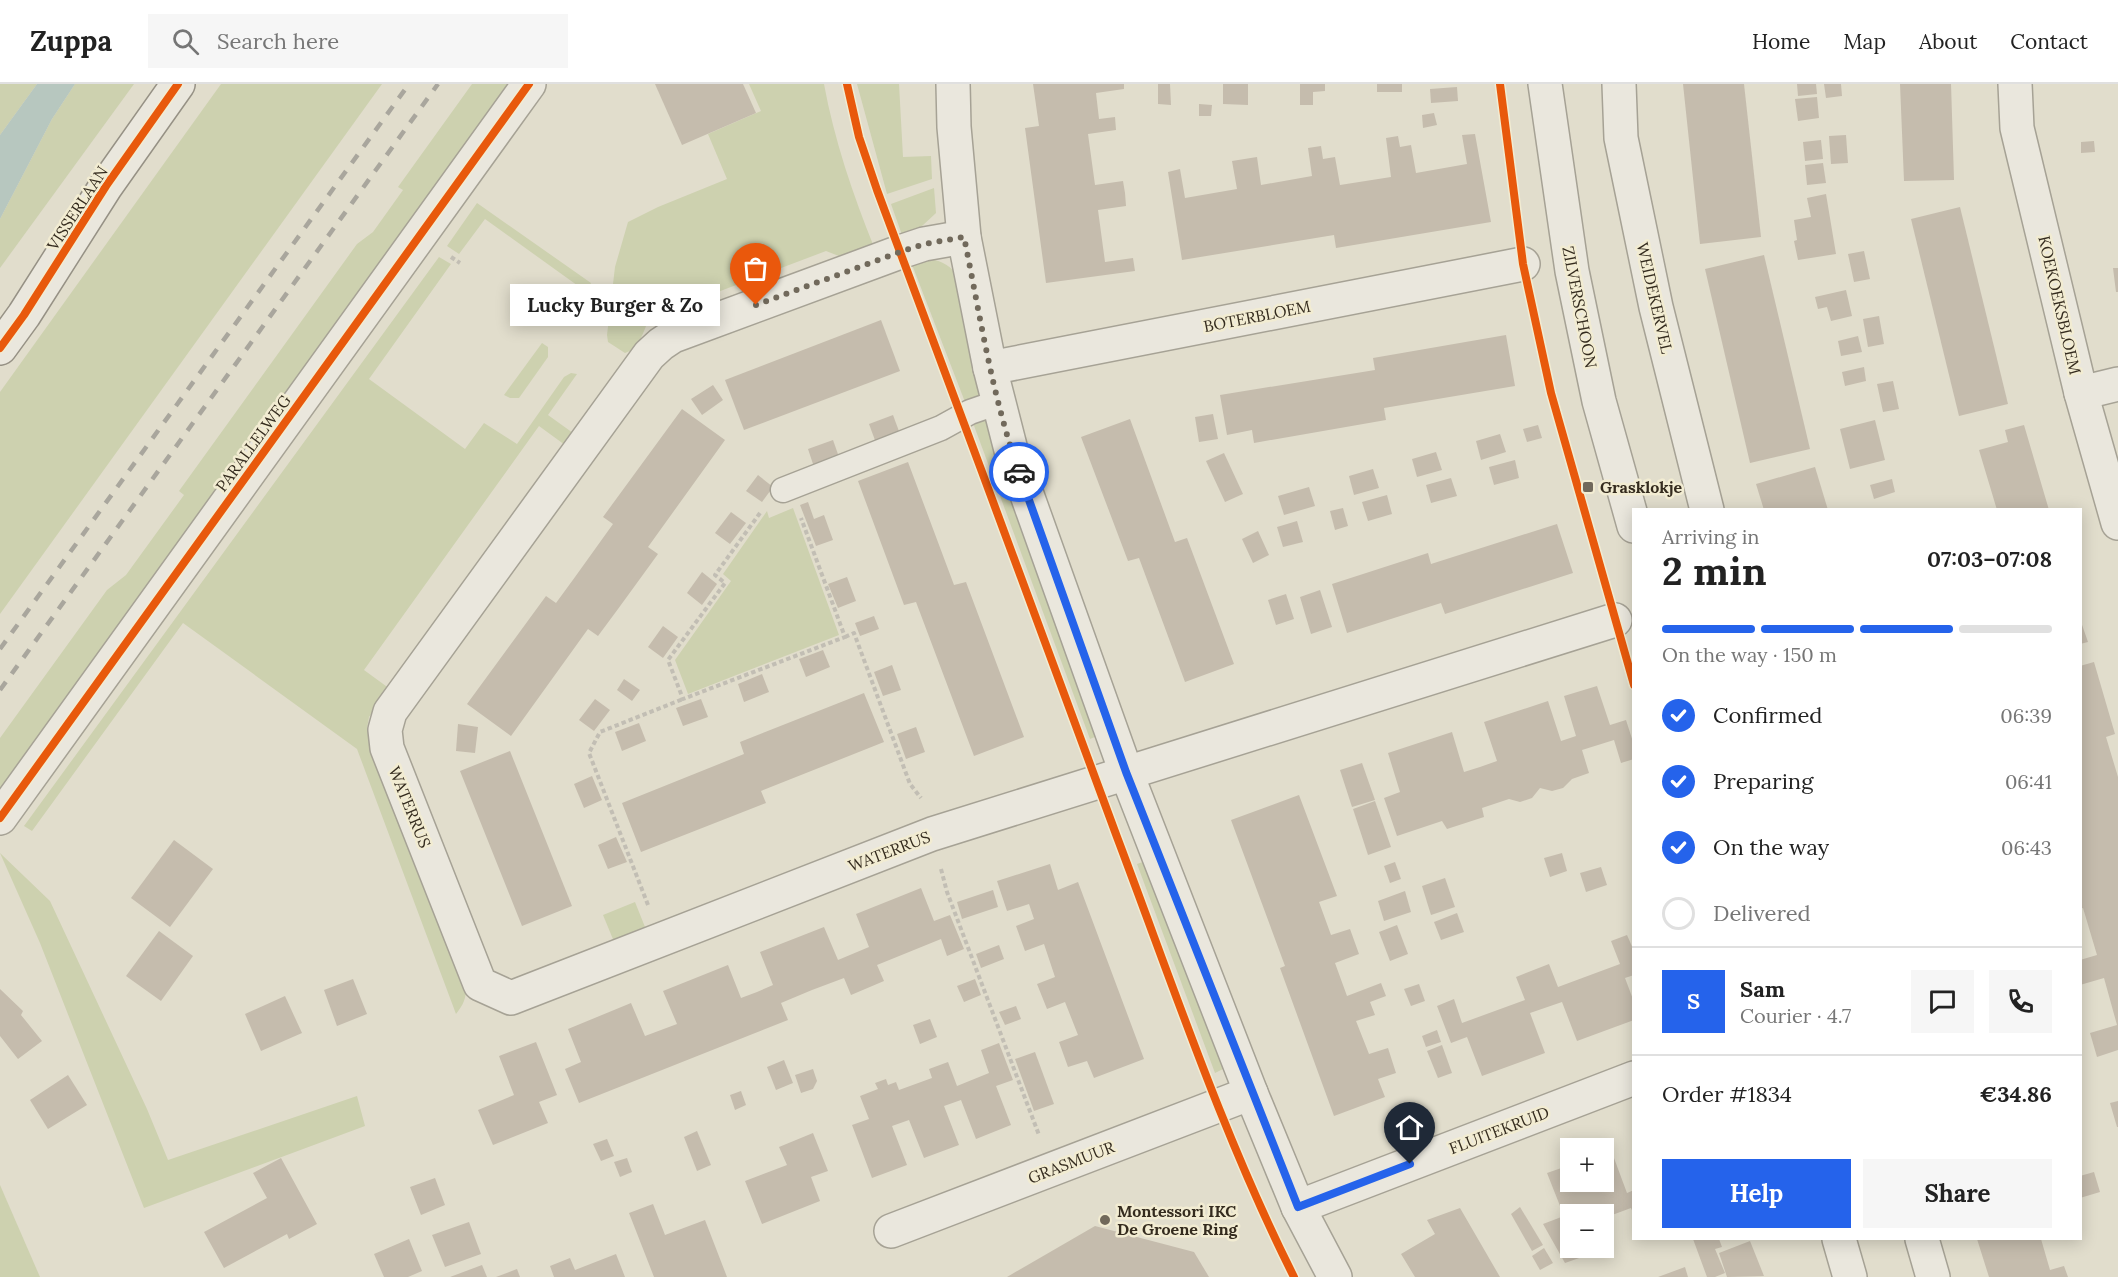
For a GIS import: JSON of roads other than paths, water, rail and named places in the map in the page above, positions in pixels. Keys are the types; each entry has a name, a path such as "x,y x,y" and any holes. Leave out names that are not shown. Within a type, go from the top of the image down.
{"street":[{"name":"VISSERLAAN","path":"0,348 24,315 106,186 178,84"},
{"name":"PARALLELWEG","path":"0,818 529,84"},
{"path":"953,84 954,127 964,237 990,368 1011,450 1126,772 1251,1093 1298,1207 1335,1277"},
{"name":"ZILVERSCHOON","path":"1545,84 1572,271 1599,400 1632,519"},
{"name":"WEIDEKERVEL","path":"1619,84 1621,138 1651,284 1707,508"},
{"name":"KOEKOEKSBLOEM","path":"2015,84 2018,128 2081,393 2118,523"},
{"name":"WATERRUS","path":"964,237 924,244 900,252 673,336 660,344 649,355 390,712 385,730 387,748 480,984 511,998 933,834 1126,772"},
{"name":"BOTERBLOEM","path":"990,368 1523,264"},
{"path":"2081,393 2118,384"},
{"path":"1126,772 1615,620"},
{"name":"FLUITEKRUID","path":"1298,1207 1632,1079"},
{"name":"GRASMUUR","path":"891,1231 1251,1093"},
{"path":"1839,1240 1850,1277"},
{"path":"1922,1240 1932,1277"}],"lane":[{"path":"786,488 941,428 970,412 999,402"}],"railway":[{"path":"0,649 409,84"},
{"path":"0,690 438,84"}],"place":[{"name":"Lucky Burger & Zo","path":"756,305"},
{"name":"Grasklokje","path":"1588,487"},
{"name":"Montessori IKC De Groene Ring","path":"1105,1220"}]}
